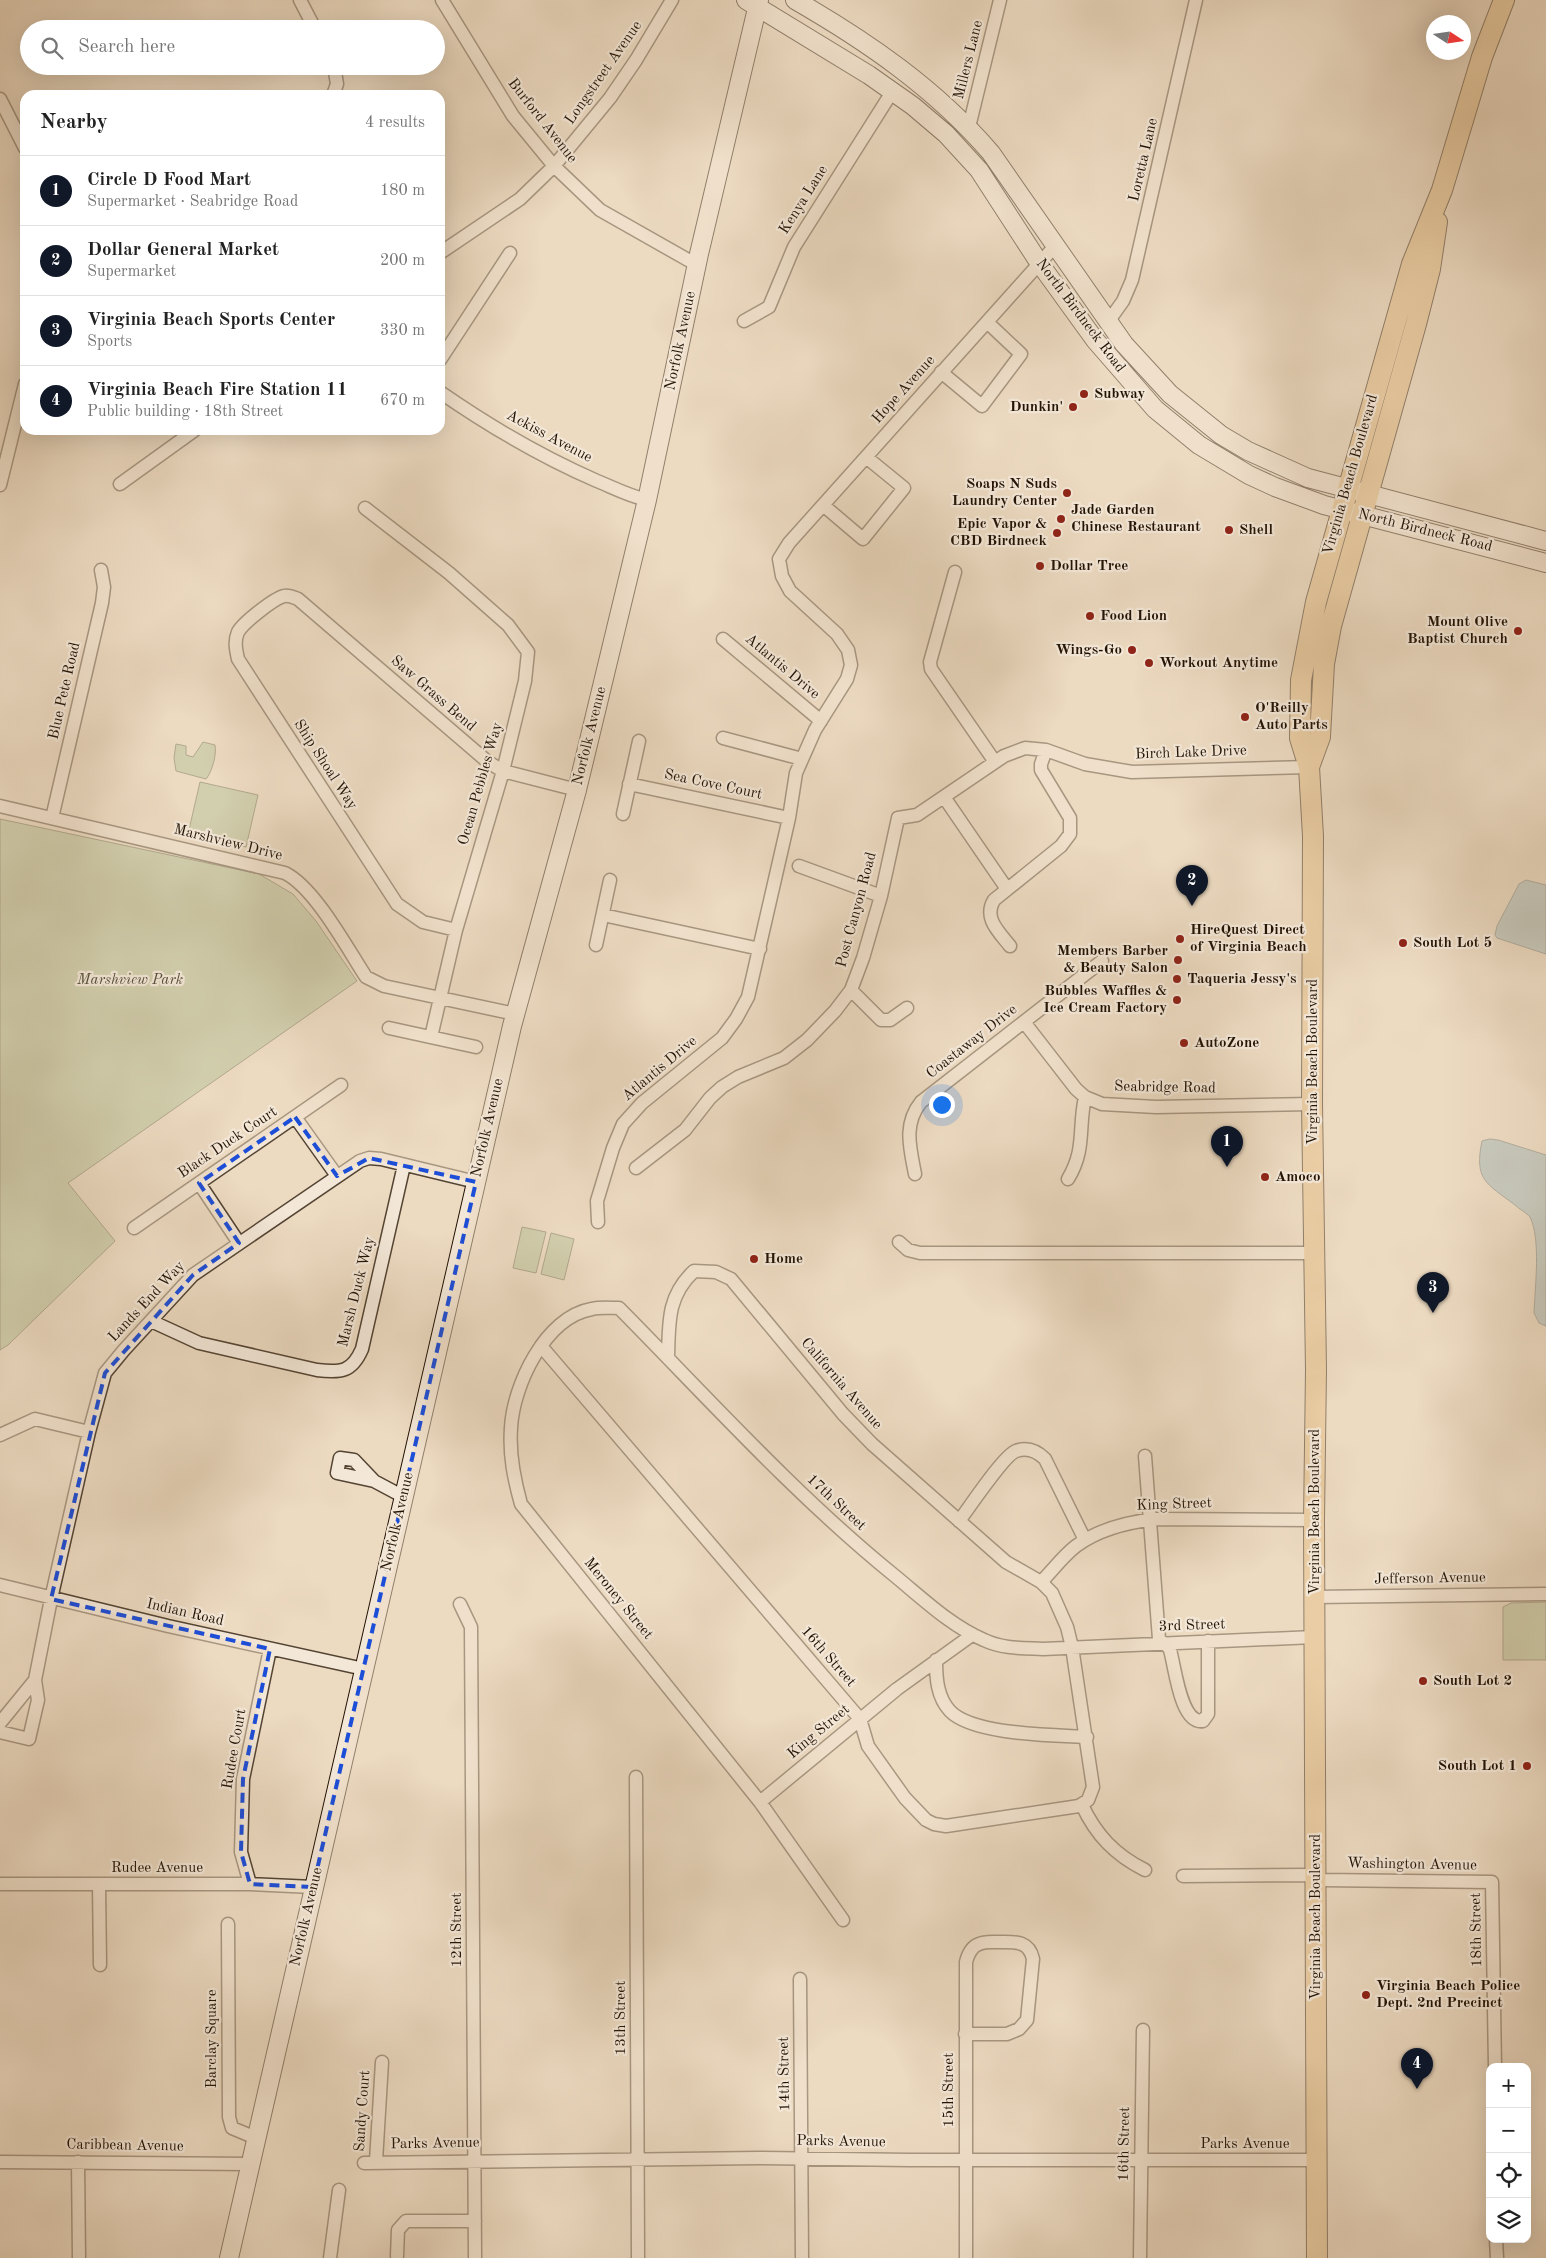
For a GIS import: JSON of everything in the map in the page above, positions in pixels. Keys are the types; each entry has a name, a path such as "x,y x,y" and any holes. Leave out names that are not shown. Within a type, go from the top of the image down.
{"main road":[{"name":"North Birdneck Road","path":"795,0 847,30 887,58 927,89 969,127 991,152 1108,322 1136,357 1170,394 1196,416 1248,451 1308,478 1546,541"},
{"name":"Virginia Beach Boulevard","path":"1317,2258 1314,1638 1316,1370 1312,1104 1313,844 1309,767 1300,738 1301,680 1311,620 1412,264 1442,190 1482,57 1504,0"},
{"name":"North Birdneck Road","path":"754,2 869,75 932,121 979,170 1040,264 1095,340 1155,409 1198,445 1248,475 1275,487 1341,510 1546,563"},
{"name":"Norfolk Avenue","path":"229,2258 515,1014 577,790 647,500 754,2"},
{"name":"Virginia Beach Boulevard","path":"1309,767 1320,737 1324,664 1331,626 1430,269 1442,190"}],"street":[{"path":"300,0 310,20"},
{"name":"Burford Avenue","path":"442,0 513,116 554,166 600,210 697,265"},
{"name":"Longstreet Avenue","path":"445,250 520,199 554,166 610,98 636,60 672,0"},
{"name":"Millers Lane","path":"969,127 1000,0"},
{"name":"Loretta Lane","path":"1108,322 1123,301 1132,280 1196,0"},
{"path":"334,75 335,90"},
{"name":"Kenya Lane","path":"744,321 769,307 794,247 892,92"},
{"path":"0,100 20,138"},
{"name":"Hope Avenue","path":"852,665 848,650 837,634 790,591 782,576 779,558 789,543 822,505 1055,246"},
{"path":"445,352 510,253"},
{"path":"941,372 982,406 1022,354 987,322"},
{"path":"1155,409 1170,394"},
{"name":"Ackiss Avenue","path":"445,396 462,408 569,468 632,496 647,500"},
{"path":"1,479 20,404"},
{"path":"120,484 188,435"},
{"path":"822,505 863,539 904,488 866,457"},
{"name":"Ocean Pebbles Way","path":"365,508 477,597 508,625 528,652 525,681 503,772 456,930 431,1037"},
{"name":"Blue Pete Road","path":"52,818 102,603 104,587 101,570"},
{"path":"955,572 930,662 931,669 995,762"},
{"name":"Saw Grass Bend","path":"282,596 291,596 298,599 462,741 503,772 577,790"},
{"name":"Ship Shoal Way","path":"282,596 245,622 238,632 236,641 238,659 397,904 423,922 456,930"},
{"name":"Atlantis Drive","path":"723,639 821,720"},
{"name":"Atlantis Drive","path":"598,1222 597,1201 613,1148 623,1124 642,1103 722,1038 736,1019 748,997 789,818 796,773 821,720 847,679 852,665"},
{"path":"723,738 802,758"},
{"path":"623,814 639,741"},
{"name":"Birch Lake Drive","path":"944,797 995,762 1012,752 1025,748 1046,750 1085,764 1132,772 1309,767"},
{"path":"1010,946 994,925 989,912 994,900 1061,846 1070,834 1070,818 1041,770 1046,750"},
{"name":"Sea Cove Court","path":"630,784 789,818"},
{"path":"944,797 1007,889"},
{"name":"Post Canyon Road","path":"636,1168 685,1130 710,1098 722,1087 738,1077 784,1058 807,1040 836,1011 851,990 863,958 881,896 898,818 917,815 944,797"},
{"name":"Marshview Drive","path":"0,806 285,873 298,881 310,894 366,977 384,986 515,1014"},
{"path":"799,866 881,896"},
{"path":"596,945 610,880"},
{"path":"603,915 760,949"},
{"name":"Coastaway Drive","path":"915,1174 908,1136 909,1126 921,1102 1102,961"},
{"path":"851,990 881,1020 890,1020 907,1008"},
{"name":"Seabridge Road","path":"1024,1022 1076,1089 1085,1097 1102,1104 1156,1107 1312,1104"},
{"path":"389,1028 476,1047"},
{"name":"Black Duck Court","path":"134,1228 341,1086"},
{"path":"1068,1179 1080,1156 1082,1112 1085,1097"},
{"path":"295,1117 337,1176"},
{"name":"Lands End Way","path":"35,1680 51,1599 89,1432 105,1373 151,1321 193,1275 337,1176 369,1158 476,1182"},
{"name":"Marsh Duck Way","path":"151,1321 198,1343 317,1370 337,1371 349,1368 356,1361 362,1349 404,1165"},
{"path":"199,1183 239,1243"},
{"path":"899,1242 908,1250 920,1254 1314,1253"},
{"name":"California Avenue","path":"668,1358 669,1314 682,1282 694,1271 716,1272 730,1279 843,1414 872,1444 1006,1562 1041,1582"},
{"name":"Meroney Street","path":"618,1308 591,1309 573,1317 552,1331 541,1346 522,1384 511,1426 512,1465 521,1504 760,1802 843,1920"},
{"name":"17th Street","path":"618,1308 816,1508 868,1554 934,1607 972,1635 1001,1646 1017,1648 1072,1647"},
{"name":"16th Street","path":"541,1346 860,1720 864,1726 864,1740 905,1798 926,1820 934,1824 946,1826 1082,1805"},
{"path":"0,1436 35,1419 89,1432"},
{"path":"959,1521 1010,1454 1026,1449 1034,1450 1045,1459 1085,1540"},
{"path":"1145,1456 1159,1638 1169,1648 1178,1688 1192,1719 1197,1722 1203,1721 1208,1714 1208,1641"},
{"path":"374,1481 404,1497"},
{"name":"King Street","path":"1041,1582 1075,1547 1085,1540 1113,1527 1150,1520 1314,1520"},
{"path":"1041,1582 1052,1593 1060,1608 1072,1647 1094,1787 1088,1800 1082,1805 1089,1820 1104,1842 1116,1853 1145,1870"},
{"name":"Indian Road","path":"0,1585 51,1599 364,1669"},
{"name":"Jefferson Avenue","path":"1314,1597 1546,1594"},
{"name":"12th Street","path":"460,1604 472,1627 475,2258"},
{"name":"King Street","path":"760,1802 936,1660 972,1635"},
{"name":"3rd Street","path":"1072,1647 1314,1638"},
{"name":"Rudee Court","path":"250,1884 241,1852 243,1779 270,1649"},
{"path":"936,1660 937,1683 940,1695 946,1707 960,1719 971,1724 1024,1733 1087,1737"},
{"path":"0,1723 35,1680"},
{"path":"0,1732 29,1739 38,1700 35,1680"},
{"name":"13th Street","path":"636,1777 638,2258"},
{"name":"Washington Avenue","path":"1183,1876 1310,1875 1322,1880 1492,1882"},
{"name":"18th Street","path":"1492,1882 1495,2063"},
{"name":"Rudee Avenue","path":"0,1884 250,1884 313,1887"},
{"path":"99,1884 100,1965"},
{"name":"Barclay Square","path":"228,1924 229,2117 232,2128 256,2138"},
{"name":"15th Street","path":"965,2034 1007,2034 1019,2029 1027,2020 1033,1959 1030,1949 1018,1942 984,1942 973,1948 966,1962 965,2034 966,2258"},
{"name":"14th Street","path":"800,1979 802,2258"},
{"name":"16th Street","path":"1140,2258 1143,2030"},
{"name":"Sandy Court","path":"370,2162 382,2062"},
{"name":"Parks Avenue","path":"370,2162 802,2158 1317,2160"},
{"name":"Caribbean Avenue","path":"0,2162 250,2164"},
{"path":"78,2162 79,2258"},
{"path":"330,2258 339,2190"},
{"path":"397,2256 398,2230 406,2221 475,2221"},
{"path":"1496,2243 1497,2258"}],"highlighted area":[{"path":"295,1117 337,1176 369,1158 476,1182 313,1887 250,1884 241,1852 243,1779 270,1649 51,1599 105,1373 193,1275 239,1243 199,1183"}],"green space":[{"path":"203,742 215,745 215,758 206,779 176,771 174,758 176,744 186,746 186,755 193,757"},
{"path":"200,782 258,795 246,847 188,834"},
{"name":"Marshview Park","path":"0,819 259,874 293,894 316,921 357,981 68,1183 115,1241 8,1345 0,1350"},
{"path":"522,1227 546,1232 536,1273 513,1268"},
{"path":"551,1233 574,1239 564,1280 541,1274"},
{"path":"1546,1602 1546,1660 1503,1660 1503,1607 1511,1603"}],"water":[{"path":"1526,880 1546,885 1546,954 1497,938 1495,935 1497,926 1519,884"},
{"path":"1490,1139 1546,1155 1546,1326 1539,1323 1534,1313 1536,1250 1530,1217 1496,1191 1481,1173 1480,1154 1482,1141"}],"place":[{"name":"Subway","path":"1084,394"},
{"name":"Dunkin'","path":"1073,407"},
{"name":"Soaps N Suds Laundry Center","path":"1067,493"},
{"name":"Jade Garden Chinese Restaurant","path":"1061,519"},
{"name":"Shell","path":"1229,530"},
{"name":"Epic Vapor & CBD Birdneck","path":"1057,533"},
{"name":"Dollar Tree","path":"1040,566"},
{"name":"Food Lion","path":"1090,616"},
{"name":"Mount Olive Baptist Church","path":"1518,631"},
{"name":"Wings-Go","path":"1132,650"},
{"name":"Workout Anytime","path":"1149,663"},
{"name":"O'Reilly Auto Parts","path":"1245,717"},
{"name":"Dollar General Market","path":"1192,906"},
{"name":"HireQuest Direct of Virginia Beach","path":"1180,939"},
{"name":"South Lot 5","path":"1403,943"},
{"name":"Members Barber & Beauty Salon","path":"1178,960"},
{"name":"Taqueria Jessy's","path":"1177,979"},
{"name":"Bubbles Waffles & Ice Cream Factory","path":"1177,1000"},
{"name":"AutoZone","path":"1184,1043"},
{"name":"Circle D Food Mart","path":"1227,1167"},
{"name":"Amoco","path":"1265,1177"},
{"name":"Home","path":"754,1259"},
{"name":"Virginia Beach Sports Center","path":"1433,1313"},
{"name":"South Lot 2","path":"1423,1681"},
{"name":"South Lot 1","path":"1527,1766"},
{"name":"Virginia Beach Police Dept. 2nd Precinct","path":"1366,1995"},
{"name":"Virginia Beach Fire Station 11","path":"1417,2089"}]}
